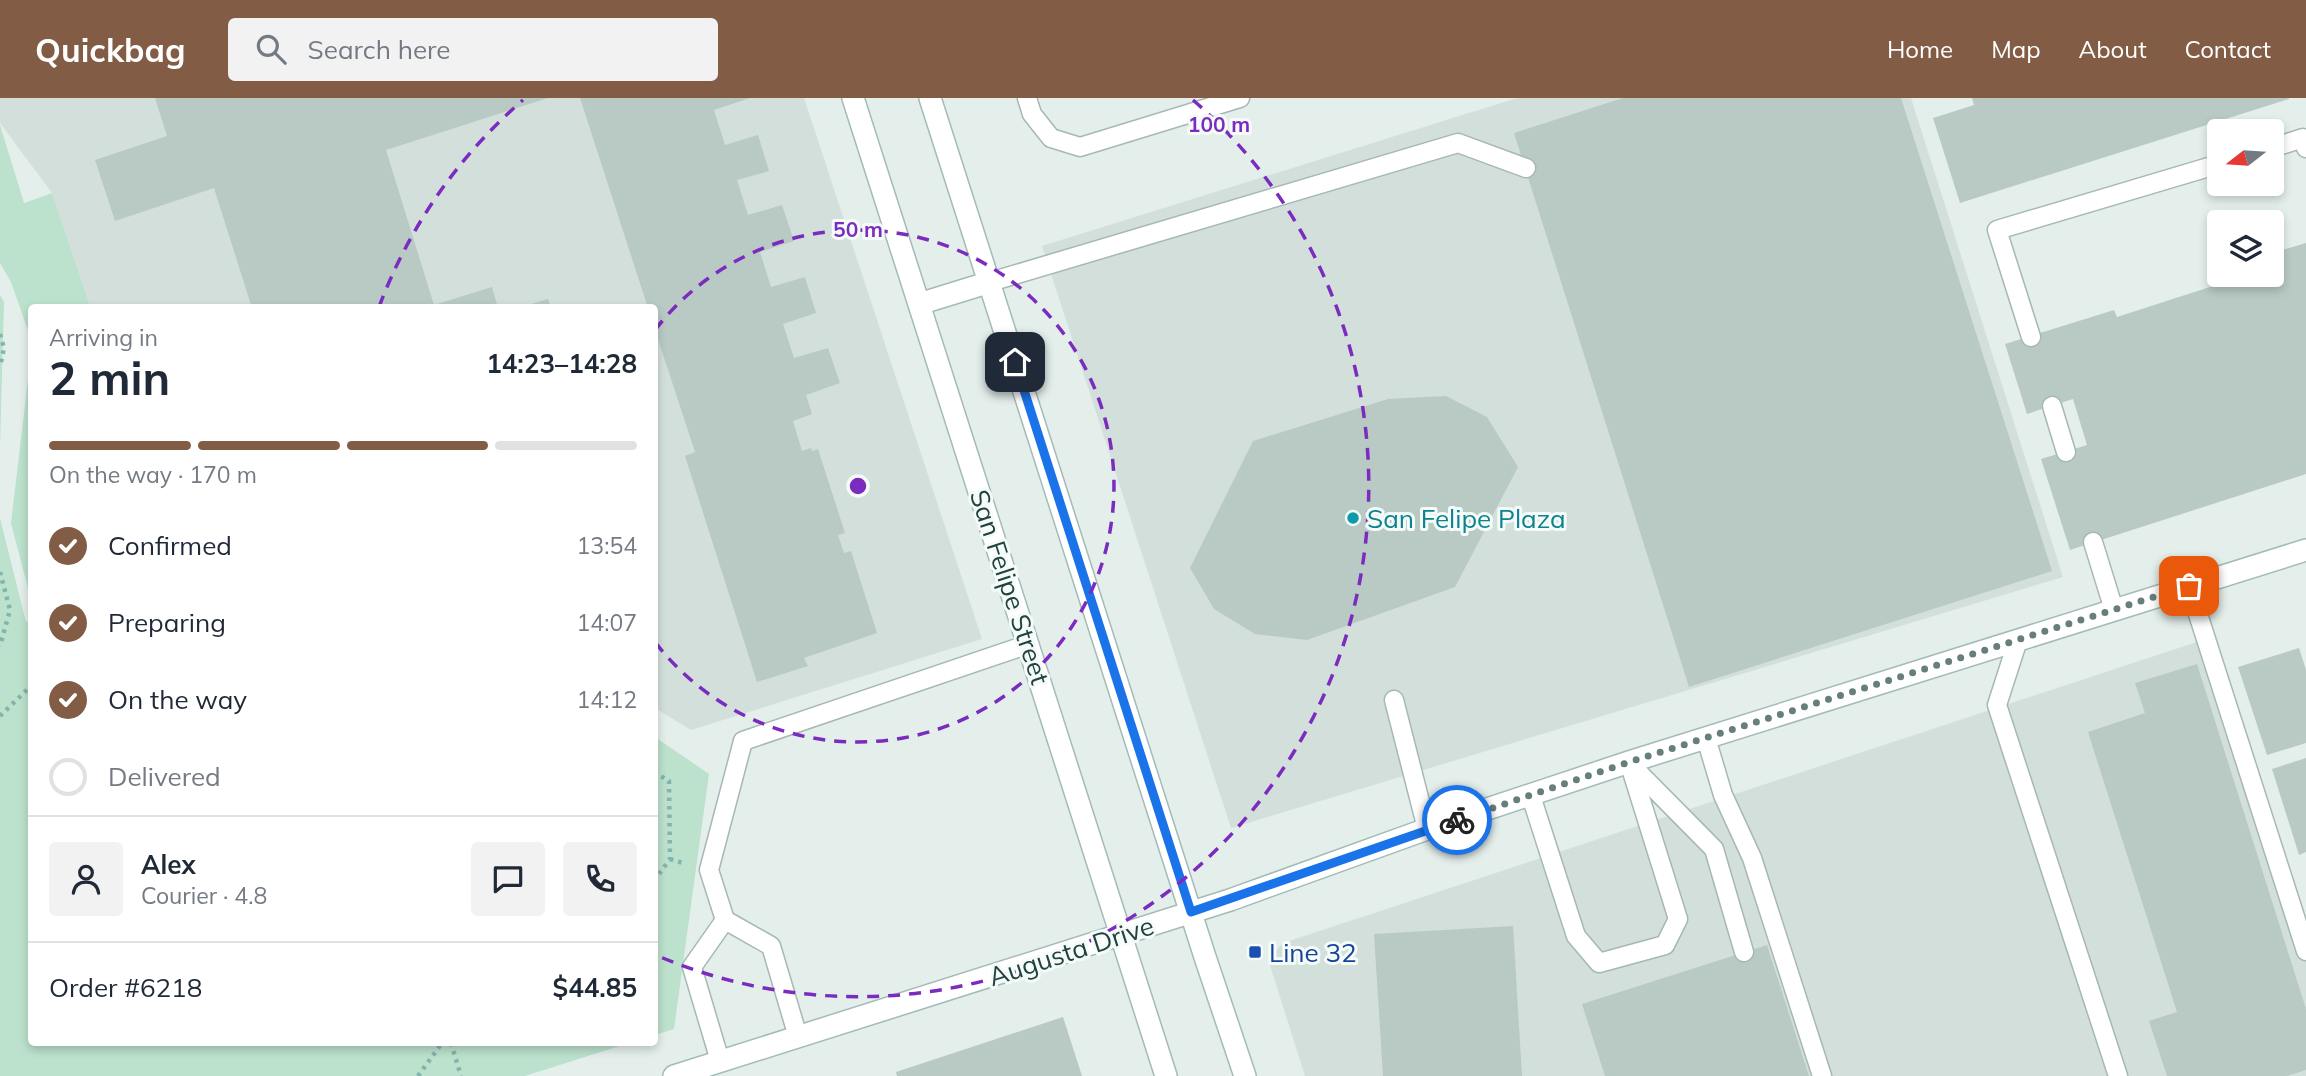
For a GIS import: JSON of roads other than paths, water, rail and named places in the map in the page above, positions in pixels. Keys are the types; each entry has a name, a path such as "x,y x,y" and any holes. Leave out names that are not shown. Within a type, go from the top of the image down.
{"main road":[{"name":"San Felipe Street","path":"853,98 1166,1076"},
{"path":"930,98 1245,1076"},
{"path":"919,304 990,282"},
{"name":"Augusta Drive","path":"674,1076 1191,912 1629,762 2306,550"}],"lane":[{"path":"1027,98 1032,114 1051,138 1080,147 1236,99"},
{"path":"2284,144 2303,138 2306,148"},
{"path":"990,282 1458,143 1526,168"},
{"path":"2031,337 1997,230 2207,168"},
{"path":"2052,405 2066,452"},
{"path":"2093,542 2114,610"},
{"path":"2189,586 2306,951"},
{"path":"2018,640 1997,705 2118,1076"},
{"path":"798,1037 771,946 725,920 709,870 743,741 1028,644"},
{"path":"1394,700 1427,829"},
{"path":"1706,738 1723,795 1752,858 1822,1076"},
{"path":"1531,796 1576,936 1599,963 1665,944 1678,919 1629,762"},
{"path":"1629,762 1714,849 1744,952"},
{"path":"720,1061 692,967 725,920"}],"place":[{"name":"San Felipe Plaza","path":"1353,518"},
{"name":"Line 32","path":"1255,952"}]}
